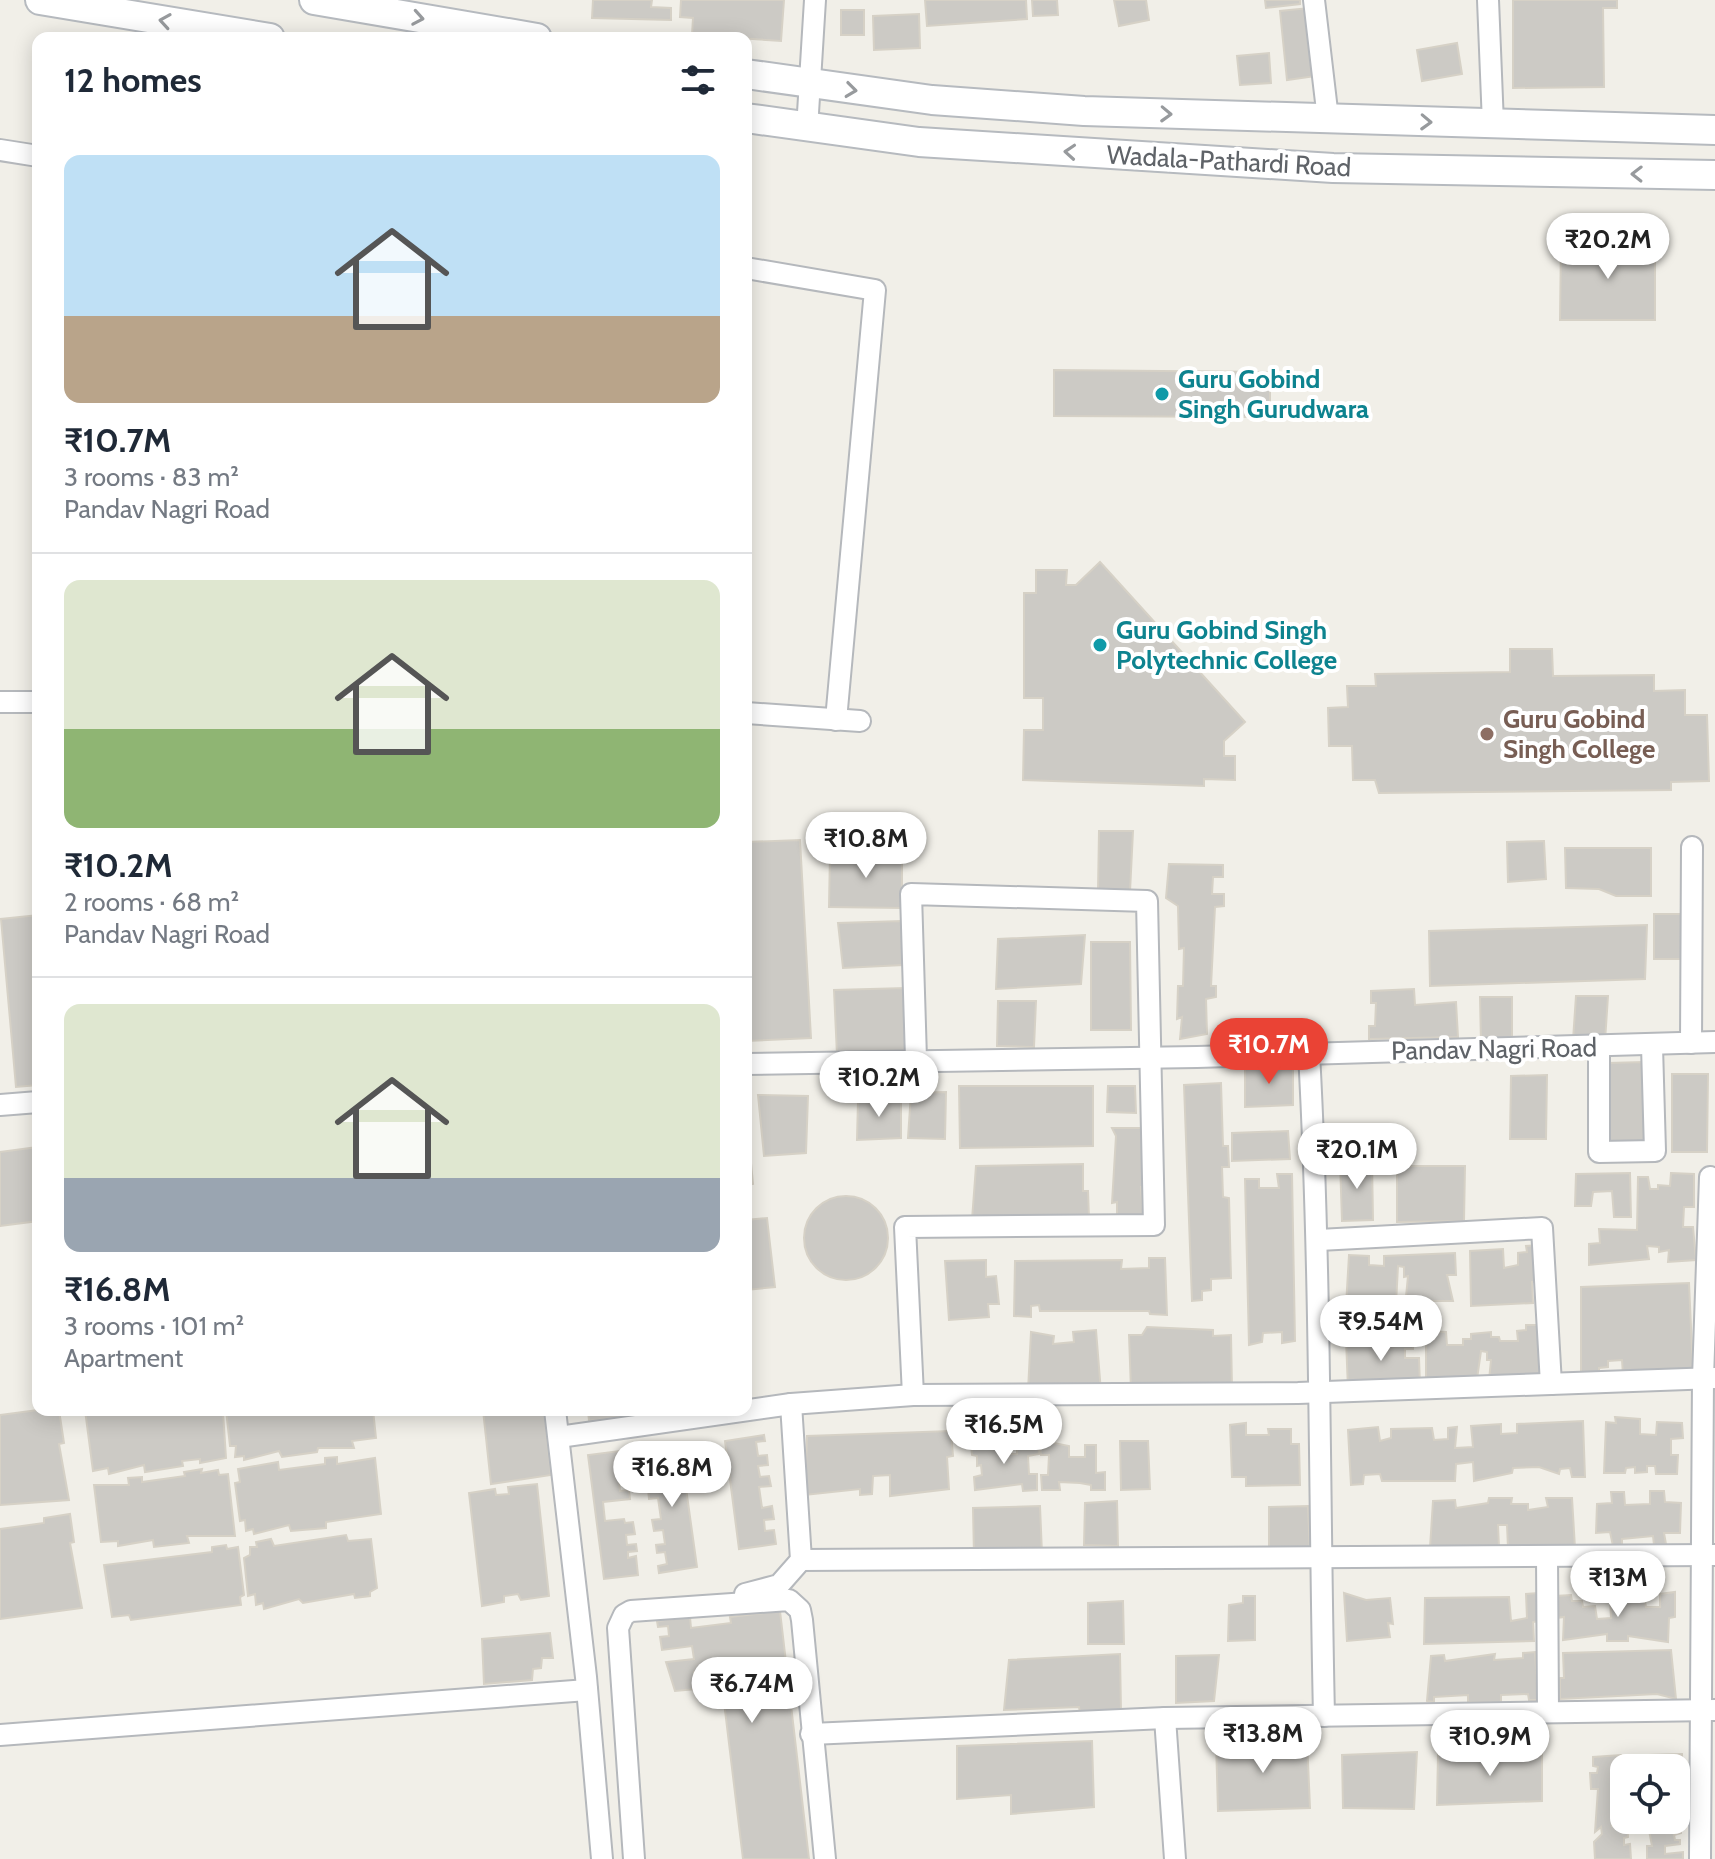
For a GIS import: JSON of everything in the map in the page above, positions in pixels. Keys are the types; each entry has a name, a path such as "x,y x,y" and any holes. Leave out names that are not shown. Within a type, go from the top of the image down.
{"main road":[{"path":"40,0 234,32"},
{"path":"314,0 502,32"},
{"name":"Wadala-Pathardi Road","path":"752,75 932,100 1084,111 1715,130"},
{"name":"Wadala-Pathardi Road","path":"752,119 919,142 1333,168 1715,175"}],"street":[{"path":"807,129 815,0"},
{"path":"1314,0 1328,119"},
{"path":"1488,0 1493,124"},
{"path":"0,150 32,155"},
{"path":"752,269 875,290 836,720"},
{"path":"0,702 32,702"},
{"path":"752,713 860,721"},
{"path":"1691,1043 1692,847"},
{"path":"913,1395 905,1227 1154,1225 1147,901 911,894 916,1059"},
{"name":"Pandav Nagri Road","path":"752,1064 1652,1046 1715,1042"},
{"path":"1599,1046 1599,1152 1655,1151 1652,1046"},
{"path":"1309,1053 1319,1240 1317,1393 1324,1716"},
{"path":"0,1105 32,1102"},
{"path":"1700,1859 1708,1710 1710,1177"},
{"path":"1319,1240 1542,1228 1551,1384"},
{"path":"752,1410 913,1395 1317,1393 1709,1378"},
{"path":"681,1596 748,1594 779,1585 801,1560 791,1404"},
{"path":"556,1416 587,1690 602,1859"},
{"path":"559,1437 707,1416"},
{"path":"801,1560 1709,1555"},
{"path":"1547,1556 1548,1712"},
{"path":"634,1859 618,1628 624,1615 789,1600 800,1610 802,1620 825,1859"},
{"path":"0,1735 587,1690"},
{"path":"811,1734 1165,1718 1708,1710"},
{"path":"1165,1718 1175,1859"}],"building":[{"path":"593,0 652,0 651,7 671,8 671,20 592,18"},
{"path":"681,0 784,0 781,41 752,39 752,32 692,32 693,18 680,17"},
{"path":"925,0 1026,0 1027,19 927,26"},
{"path":"1032,0 1057,0 1058,15 1033,16"},
{"path":"1114,0 1146,0 1149,20 1119,26"},
{"path":"1265,0 1300,0 1300,4 1266,8"},
{"path":"1513,0 1617,0 1617,8 1603,8 1604,87 1513,88"},
{"path":"1309,8 1316,76 1287,80 1280,11"},
{"path":"841,10 864,10 864,35 841,35"},
{"path":"919,14 920,48 874,50 873,16"},
{"path":"1457,43 1462,74 1422,81 1417,50"},
{"path":"1269,53 1271,83 1240,85 1237,56"},
{"path":"1561,242 1655,242 1655,320 1560,320"},
{"name":"Guru Gobind Singh Gurudwara","path":"1054,370 1270,372 1270,417 1054,416"},
{"name":"Guru Gobind Singh Polytechnic College","path":"1100,562 1245,722 1224,741 1224,756 1235,756 1235,780 1204,779 1204,786 1023,780 1024,730 1043,730 1043,698 1024,698 1024,593 1036,593 1036,570 1067,570 1066,585 1076,585"},
{"path":"1510,649 1552,649 1553,676 1654,675 1654,691 1685,690 1685,715 1707,715 1709,781 1671,782 1671,790 1379,793 1375,780 1353,780 1352,746 1329,746 1328,708 1348,707 1347,686 1376,686 1375,674 1510,672"},
{"path":"1099,831 1133,831 1130,892 1098,892"},
{"path":"800,840 811,1038 752,1041 752,842"},
{"path":"1544,841 1546,879 1508,882 1507,842"},
{"path":"1565,848 1651,848 1651,896 1616,896 1599,889 1566,888"},
{"path":"902,852 902,908 829,907 830,853"},
{"path":"1169,864 1223,865 1223,877 1213,877 1212,894 1224,894 1224,906 1215,907 1211,986 1216,986 1216,997 1206,999 1207,1034 1180,1039 1182,1017 1177,1019 1178,986 1183,986 1184,948 1179,949 1178,906 1166,898"},
{"path":"1654,914 1687,914 1687,959 1654,959"},
{"path":"32,916 32,1086 16,1087 1,919"},
{"path":"902,921 903,965 843,968 838,923"},
{"path":"1647,925 1645,979 1430,986 1429,931"},
{"path":"1085,935 1081,984 996,989 998,939"},
{"path":"1091,942 1130,942 1131,1030 1091,1030"},
{"path":"906,988 908,1053 837,1055 834,990"},
{"path":"1414,989 1415,1005 1456,1002 1458,1037 1369,1039 1369,1026 1375,1026 1376,1003 1371,1003 1371,991"},
{"path":"1576,996 1608,996 1605,1041 1573,1040"},
{"path":"1480,997 1512,997 1512,1041 1481,1043"},
{"path":"998,1001 1036,1001 1034,1047 997,1046"},
{"path":"1644,1062 1644,1141 1608,1141 1608,1063"},
{"path":"1245,1066 1293,1066 1293,1105 1245,1107"},
{"path":"1672,1074 1708,1074 1707,1152 1672,1152"},
{"path":"1547,1075 1546,1139 1510,1139 1511,1076"},
{"path":"1221,1083 1223,1146 1228,1146 1229,1167 1222,1167 1223,1197 1229,1198 1231,1278 1211,1279 1211,1290 1202,1291 1202,1300 1192,1301 1184,1085"},
{"path":"959,1086 1093,1086 1093,1146 960,1148"},
{"path":"1108,1086 1135,1086 1136,1113 1107,1112"},
{"path":"946,1092 945,1139 908,1138 911,1093"},
{"path":"758,1095 808,1096 806,1153 764,1156"},
{"path":"901,1099 901,1138 857,1140 858,1100"},
{"path":"1112,1128 1146,1128 1148,1187 1141,1187 1143,1215 1128,1215 1128,1221 1117,1220 1117,1202 1112,1203 1116,1136"},
{"path":"1288,1131 1290,1159 1232,1161 1232,1133"},
{"path":"32,1148 32,1222 0,1226 0,1152"},
{"path":"1340,1161 1372,1161 1373,1220 1342,1221"},
{"path":"1083,1164 1083,1191 1088,1191 1089,1218 972,1220 976,1166"},
{"path":"1397,1166 1465,1166 1464,1221 1397,1222"},
{"path":"1630,1173 1631,1217 1614,1217 1612,1191 1593,1192 1591,1206 1575,1206 1576,1174"},
{"path":"1671,1173 1694,1174 1694,1207 1684,1207 1683,1227 1693,1227 1696,1260 1668,1262 1669,1250 1659,1252 1659,1247 1647,1246 1649,1259 1589,1265 1589,1244 1600,1243 1599,1229 1637,1230 1638,1177 1648,1177 1650,1189 1658,1189 1658,1185 1670,1186"},
{"path":"1277,1174 1292,1174 1295,1341 1282,1343 1282,1332 1263,1333 1262,1342 1249,1345 1245,1179 1259,1179 1259,1188 1279,1188"},
{"path":"846,1196 862,1199 876,1208 885,1222 888,1238 885,1254 876,1268 862,1277 846,1280 830,1277 816,1268 807,1254 804,1238 807,1222 816,1208 830,1199"},
{"path":"767,1218 775,1287 752,1289 752,1219"},
{"path":"1540,1245 1540,1261 1534,1262 1534,1271 1539,1271 1539,1282 1532,1282 1533,1303 1471,1306 1470,1251 1503,1249 1504,1268 1518,1265 1518,1253 1527,1252 1526,1246"},
{"path":"1455,1253 1456,1275 1447,1275 1453,1301 1420,1301 1419,1305 1405,1307 1408,1276 1404,1277 1404,1267 1398,1266 1396,1304 1388,1303 1387,1307 1379,1307 1380,1304 1346,1306 1349,1255 1369,1256 1369,1265 1384,1266 1384,1256"},
{"path":"1149,1258 1165,1258 1167,1315 1150,1314 1149,1311 1040,1311 1039,1305 1031,1306 1031,1317 1014,1316 1015,1261 1122,1260 1121,1269 1149,1268"},
{"path":"986,1260 986,1277 996,1276 999,1304 988,1304 989,1317 949,1320 945,1261"},
{"path":"1689,1283 1693,1372 1623,1375 1622,1360 1608,1361 1608,1367 1599,1368 1599,1375 1581,1377 1581,1287"},
{"path":"1526,1325 1541,1325 1541,1377 1527,1378 1527,1374 1489,1380 1491,1360 1487,1360 1487,1352 1481,1351 1477,1379 1426,1383 1426,1331 1446,1332 1447,1345 1463,1345 1463,1339 1471,1339 1471,1334 1491,1332 1491,1337 1499,1337 1500,1341 1518,1341 1517,1331 1526,1330"},
{"path":"1147,1327 1213,1330 1213,1336 1231,1335 1232,1388 1131,1390 1129,1335 1142,1335"},
{"path":"1096,1330 1101,1392 1028,1391 1031,1332 1054,1336 1053,1344 1074,1342 1073,1332"},
{"path":"1413,1338 1413,1349 1405,1349 1405,1358 1419,1358 1420,1385 1348,1389 1346,1339"},
{"path":"32,1411 32,1416 60,1416 64,1443 59,1444 69,1500 0,1505 0,1415"},
{"path":"86,1416 223,1416 226,1458 200,1463 200,1459 182,1461 183,1466 145,1472 144,1465 109,1474 108,1468 93,1471"},
{"path":"227,1416 374,1416 376,1438 352,1441 354,1448 318,1448 317,1452 282,1457 279,1451 244,1460 244,1456 235,1457 236,1446 230,1446"},
{"path":"484,1416 545,1416 551,1475 491,1484"},
{"path":"589,1416 632,1416 589,1421"},
{"path":"1615,1417 1640,1419 1640,1434 1656,1435 1657,1422 1682,1423 1683,1438 1671,1439 1671,1455 1678,1455 1677,1474 1656,1474 1655,1466 1647,1466 1647,1472 1635,1473 1635,1467 1626,1468 1625,1473 1604,1473 1606,1422 1616,1423"},
{"path":"1583,1421 1585,1477 1572,1477 1570,1468 1560,1469 1559,1474 1539,1467 1513,1468 1512,1473 1474,1481 1473,1462 1456,1464 1455,1481 1382,1481 1380,1474 1364,1475 1363,1484 1351,1485 1348,1430 1378,1427 1380,1441 1391,1438 1391,1429 1432,1428 1434,1440 1448,1439 1448,1428 1457,1427 1455,1448 1473,1447 1471,1426 1501,1424 1501,1434 1517,1433 1517,1424"},
{"path":"1246,1423 1246,1435 1269,1435 1268,1429 1291,1429 1291,1444 1299,1444 1300,1485 1246,1486 1246,1477 1232,1477 1230,1425"},
{"path":"951,1431 953,1456 947,1457 949,1489 890,1496 890,1475 873,1476 872,1494 860,1495 860,1489 805,1495 807,1436"},
{"path":"764,1435 765,1441 756,1442 758,1456 767,1455 768,1465 758,1466 760,1477 769,1476 771,1486 759,1487 762,1508 772,1506 774,1519 764,1520 765,1531 774,1530 776,1544 739,1549 725,1441"},
{"path":"970,1437 988,1438 988,1447 998,1447 999,1454 1017,1454 1017,1448 1026,1448 1026,1440 1038,1439 1039,1454 1028,1456 1029,1474 1037,1474 1037,1490 1023,1491 1022,1484 975,1490 974,1477 982,1475 981,1465 977,1466 977,1456 972,1455"},
{"path":"1039,1438 1050,1438 1049,1442 1069,1446 1069,1457 1085,1457 1085,1445 1096,1445 1096,1473 1105,1472 1105,1490 1091,1490 1091,1485 1080,1483 1059,1482 1060,1490 1042,1490 1041,1475 1048,1475 1049,1455 1041,1455"},
{"path":"1120,1441 1148,1441 1150,1489 1121,1490"},
{"path":"680,1445 697,1567 659,1573 658,1566 667,1564 665,1552 657,1553 656,1545 665,1544 663,1530 654,1531 652,1520 661,1519 658,1498 649,1499 648,1489 657,1488 656,1476 648,1477 646,1467 655,1466 653,1453 645,1454 644,1449"},
{"path":"627,1450 628,1458 616,1460 618,1469 628,1468 630,1480 619,1481 620,1491 629,1490 630,1499 603,1502 605,1521 624,1519 625,1523 633,1522 635,1534 626,1535 627,1545 636,1544 637,1551 628,1552 628,1558 636,1556 638,1575 604,1579 588,1455"},
{"path":"337,1457 337,1464 375,1458 381,1514 326,1522 326,1528 291,1531 289,1525 254,1534 253,1529 246,1531 245,1520 240,1521 235,1483 240,1482 238,1469 278,1462 279,1470 325,1464 325,1458"},
{"path":"202,1469 201,1473 218,1470 219,1475 228,1474 235,1536 187,1536 189,1543 154,1547 153,1540 118,1546 118,1541 101,1542 94,1485 129,1485 128,1478 142,1477 142,1482 185,1476 184,1472"},
{"path":"537,1484 549,1596 521,1600 518,1594 504,1596 504,1602 482,1606 469,1493 495,1489 496,1495 509,1494 508,1487"},
{"path":"1650,1491 1664,1491 1665,1502 1681,1503 1680,1533 1664,1533 1666,1544 1654,1545 1653,1536 1622,1539 1622,1546 1613,1546 1610,1532 1596,1533 1597,1504 1612,1503 1611,1492 1624,1492 1625,1505 1650,1504"},
{"path":"1489,1498 1512,1498 1511,1504 1528,1504 1528,1510 1548,1507 1546,1498 1572,1498 1575,1548 1508,1548 1507,1525 1498,1525 1499,1547 1430,1548 1433,1501 1455,1500 1456,1508 1488,1503"},
{"path":"1117,1501 1118,1546 1084,1545 1085,1503"},
{"path":"1040,1506 1042,1554 974,1556 973,1508"},
{"path":"1308,1506 1310,1554 1269,1555 1269,1507"},
{"path":"70,1514 74,1542 70,1543 82,1608 0,1619 0,1529 44,1523 44,1518"},
{"path":"346,1535 348,1541 371,1539 377,1588 370,1592 370,1596 355,1598 354,1594 303,1603 299,1599 264,1609 263,1603 256,1605 255,1594 248,1596 244,1558 250,1555 250,1547 257,1547 256,1542 271,1539 274,1546"},
{"path":"226,1545 227,1549 238,1547 244,1595 240,1597 241,1605 131,1620 129,1615 112,1617 104,1565 212,1552 212,1547"},
{"path":"1675,1592 1675,1617 1669,1618 1668,1642 1628,1636 1628,1641 1607,1641 1607,1634 1563,1640 1564,1617 1556,1618 1555,1596 1571,1595 1572,1601 1582,1601 1583,1607 1595,1606 1597,1619 1611,1618 1610,1597 1644,1596 1646,1607 1660,1607 1660,1594"},
{"path":"1344,1593 1366,1600 1390,1598 1393,1624 1388,1623 1390,1637 1347,1641"},
{"path":"1538,1593 1540,1621 1533,1622 1534,1641 1424,1644 1425,1598 1509,1597 1511,1621 1527,1618 1526,1594"},
{"path":"1243,1596 1255,1596 1255,1640 1228,1641 1229,1605 1243,1603"},
{"path":"1123,1601 1124,1644 1088,1644 1088,1603"},
{"path":"780,1611 809,1859 743,1859 720,1669 694,1672 696,1689 675,1691 666,1662 694,1659 692,1646 662,1650 660,1637 669,1636 668,1626 658,1627 657,1621 690,1617 691,1628 731,1623 730,1617"},
{"path":"550,1633 553,1658 542,1658 541,1668 533,1669 532,1680 484,1684 482,1639"},
{"path":"1671,1650 1676,1699 1657,1694 1560,1699 1560,1678 1564,1678 1563,1653"},
{"path":"1535,1652 1538,1700 1529,1700 1528,1694 1501,1695 1501,1702 1468,1702 1468,1695 1434,1697 1434,1702 1427,1701 1431,1656 1444,1655 1445,1661 1495,1654 1494,1660 1523,1658 1523,1653"},
{"path":"1120,1654 1121,1712 1080,1713 1079,1707 1004,1710 1009,1660"},
{"path":"1219,1655 1214,1701 1176,1703 1176,1656"},
{"path":"1307,1739 1310,1808 1218,1811 1216,1741"},
{"path":"1092,1741 1094,1807 1011,1814 1011,1795 957,1799 957,1746"},
{"path":"1542,1751 1542,1801 1437,1805 1438,1754"},
{"path":"1417,1752 1414,1809 1343,1808 1342,1755"},
{"path":"1610,1756 1610,1834 1628,1834 1624,1845 1630,1844 1631,1859 1595,1859 1594,1842 1602,1834 1601,1827 1595,1832 1598,1789 1591,1789 1590,1773 1597,1773 1598,1767 1593,1766 1593,1757"},
{"path":"1650,1834 1678,1834 1674,1835 1675,1840 1680,1840 1680,1844 1665,1846 1665,1854 1683,1852 1683,1859 1647,1859 1647,1846 1652,1846"}],"place":[{"name":"Guru Gobind Singh Gurudwara","path":"1162,394"},
{"name":"Guru Gobind Singh Polytechnic College","path":"1100,645"},
{"name":"Guru Gobind Singh College","path":"1487,734"}]}
